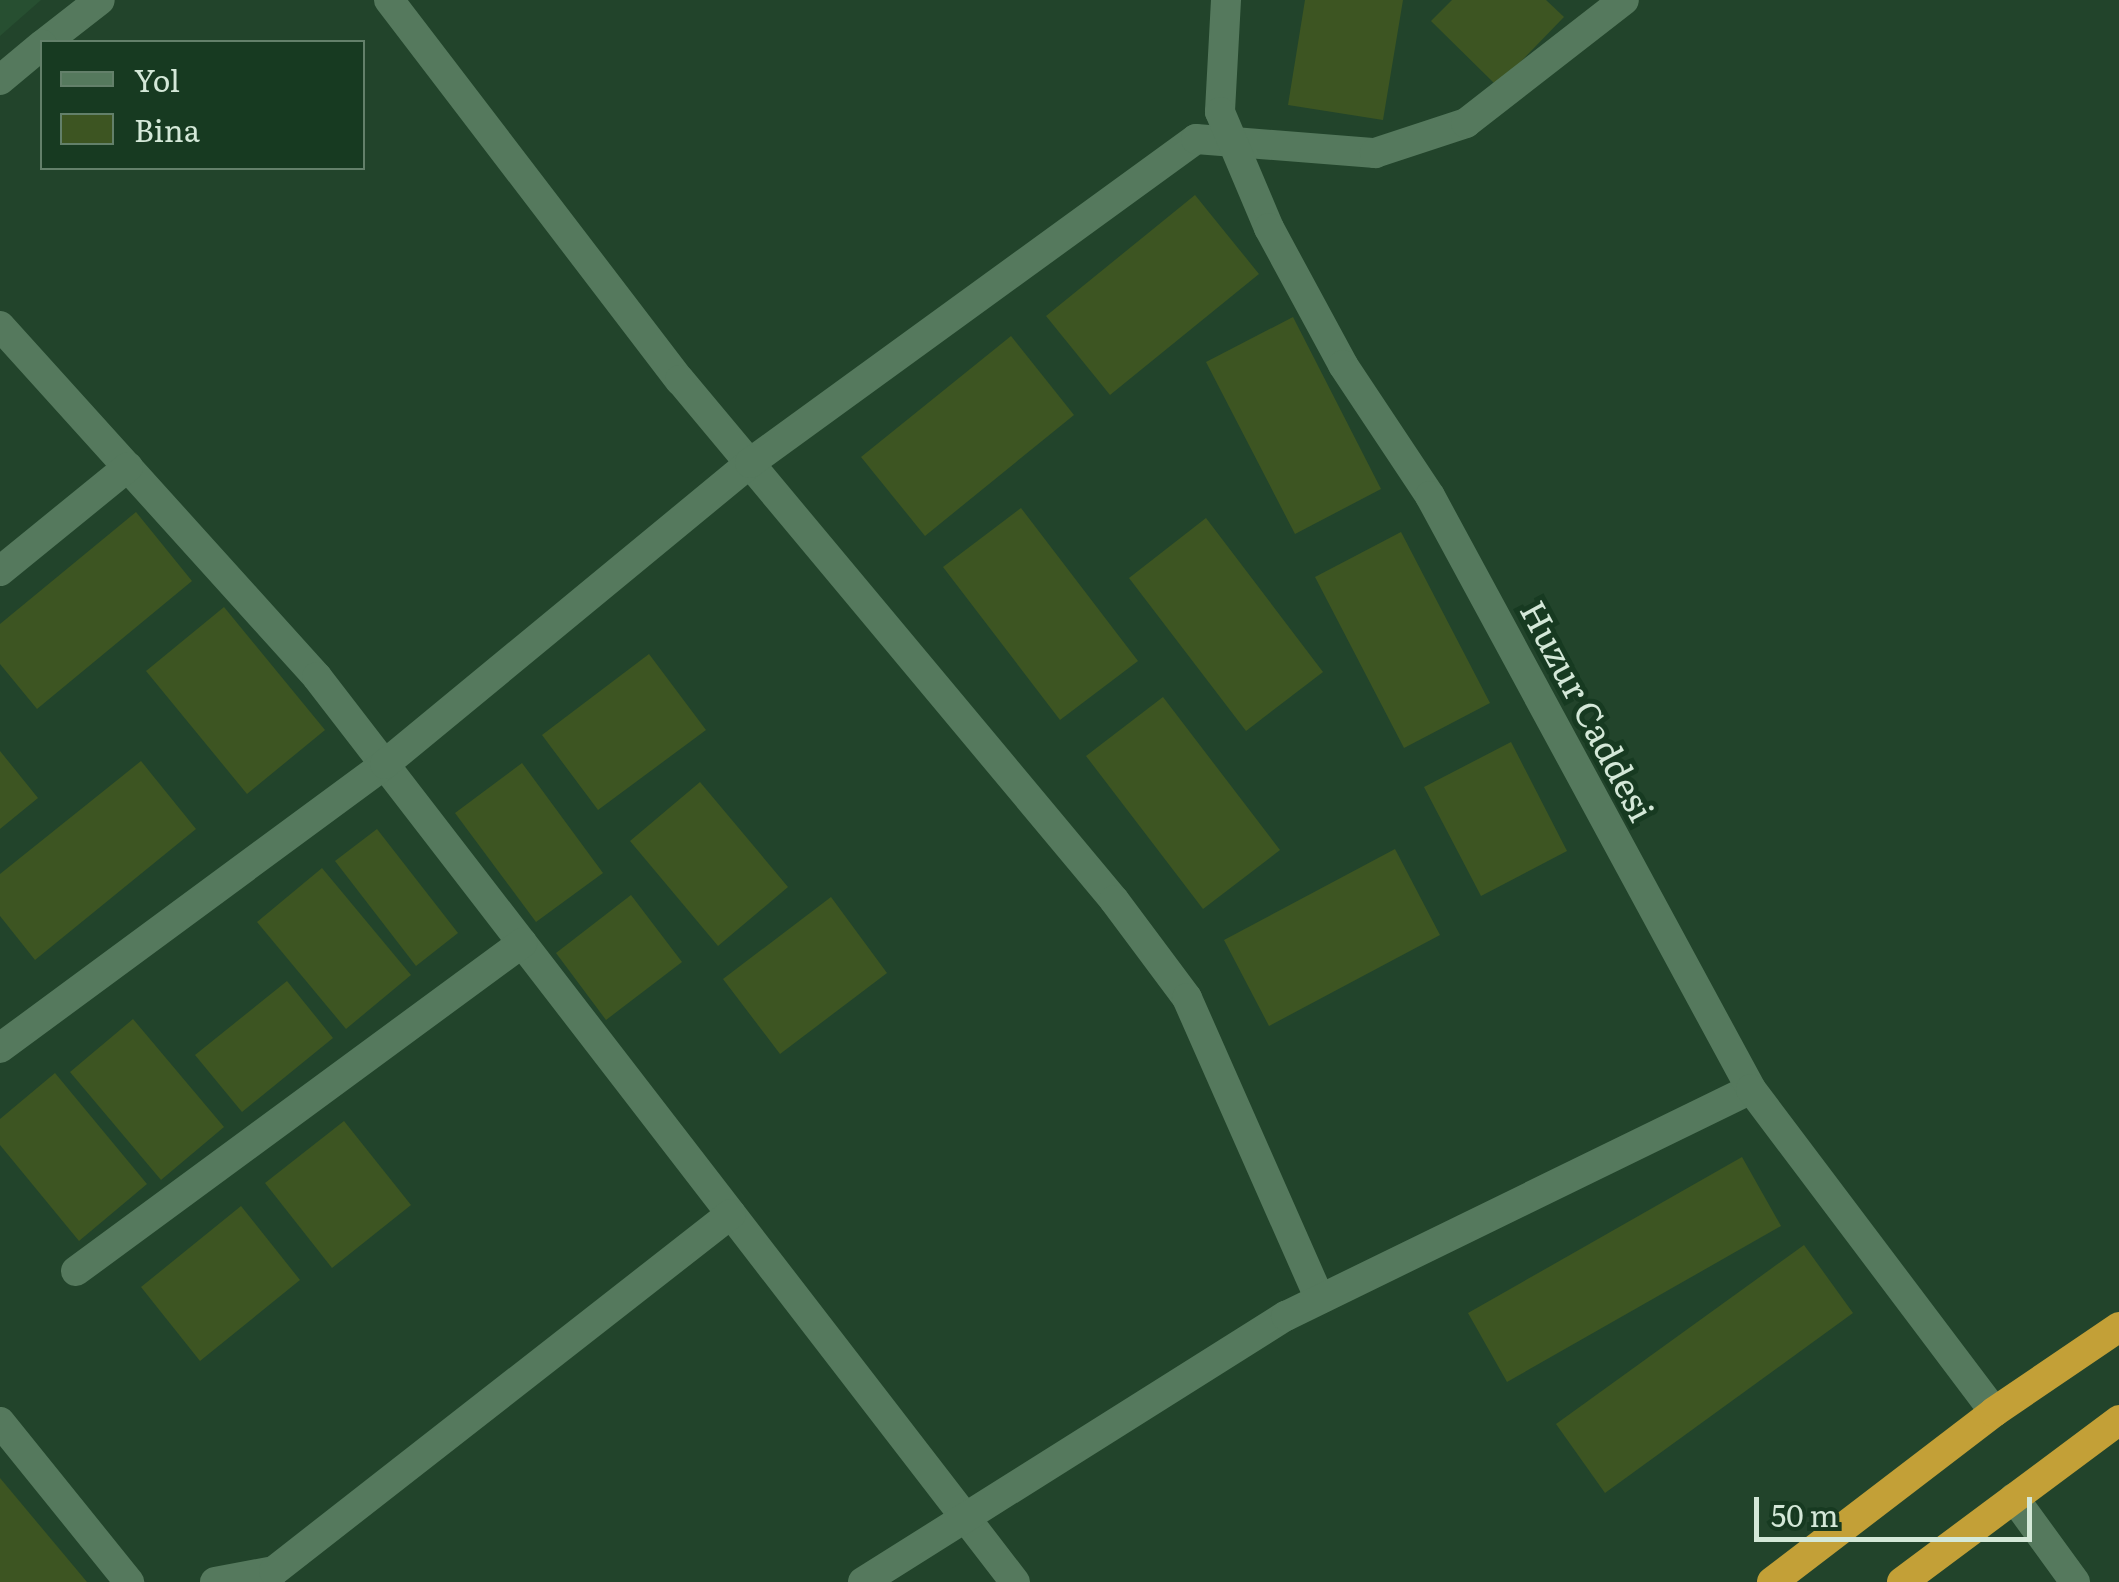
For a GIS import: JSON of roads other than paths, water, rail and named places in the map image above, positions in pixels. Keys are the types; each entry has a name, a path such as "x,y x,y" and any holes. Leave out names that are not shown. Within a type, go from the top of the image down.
{"highway":[{"path":"1772,1582 1994,1412 2119,1327"},
{"path":"1902,1582 2119,1420"}],"street":[{"path":"49,40 100,0"},
{"path":"389,0 750,463 1114,900 1187,998 1320,1299"},
{"name":"Huzur Caddesi","path":"1226,0 1220,112 1269,228 1343,365 1430,496 1752,1089 1994,1412"},
{"path":"0,1048 385,764 750,463 1196,140 1231,137 1375,153 1466,123 1624,0"},
{"path":"0,80 40,47"},
{"path":"0,326 317,677 1015,1582"},
{"path":"0,572 128,467"},
{"path":"76,1270 522,943"},
{"path":"863,1582 1320,1299 1752,1089"},
{"path":"215,1582 274,1572 731,1214"},
{"path":"0,1422 128,1582"},
{"path":"2014,1498 2075,1582"}]}
